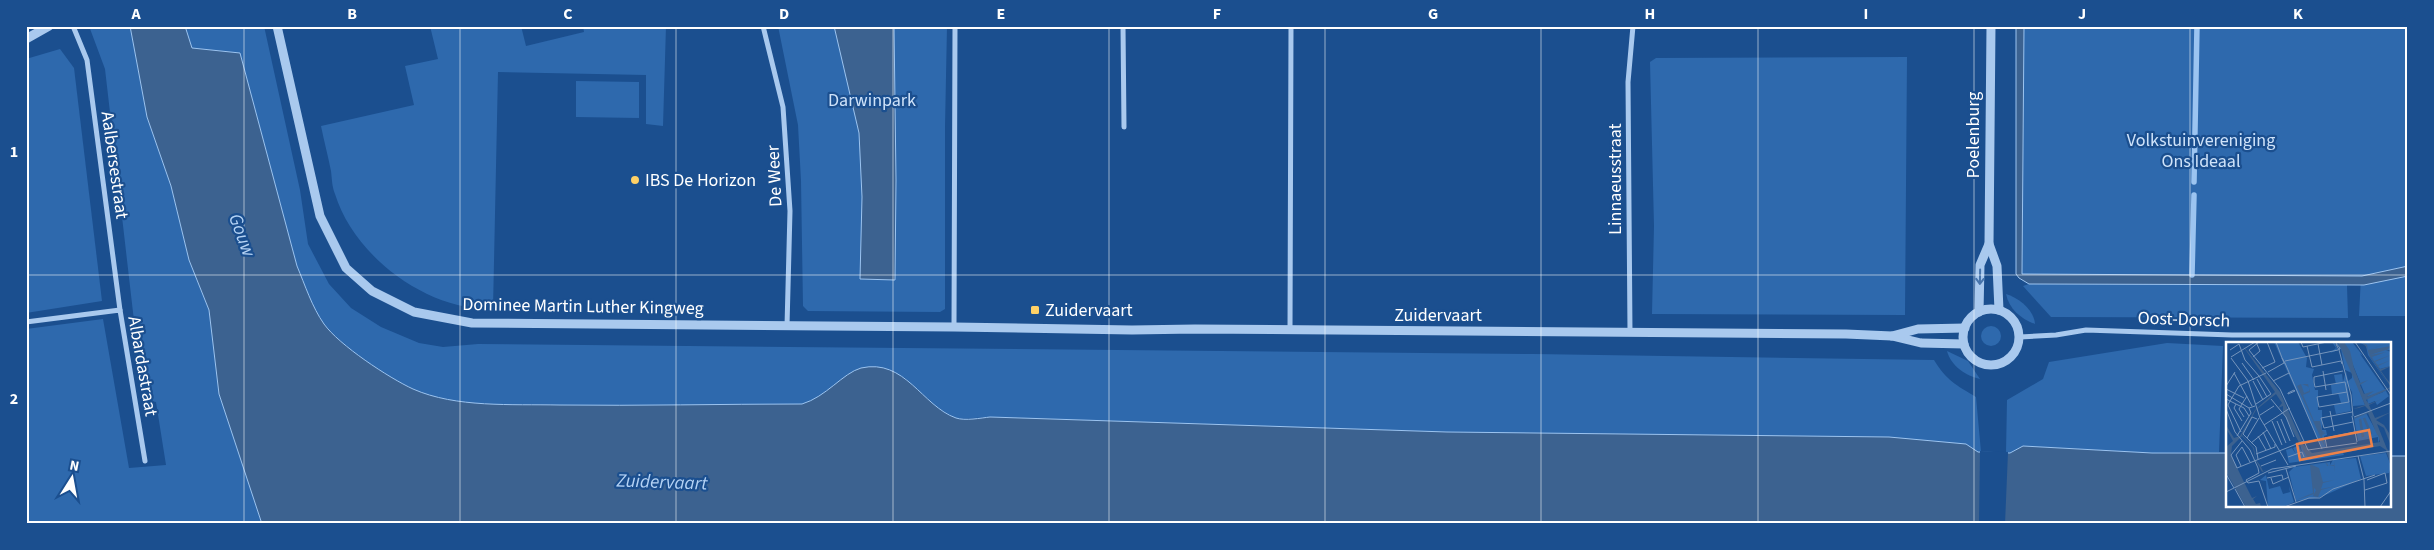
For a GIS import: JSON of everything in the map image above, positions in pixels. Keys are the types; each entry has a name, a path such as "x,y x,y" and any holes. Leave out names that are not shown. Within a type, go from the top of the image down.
{"street":[{"path":"26,39 49,26"},
{"name":"Aalbersestraat","path":"73,26 87,60 120,310"},
{"name":"Dominee Martin Luther Kingweg","path":"277,26 320,216 346,268 372,291 414,312 472,323 787,326"},
{"name":"De Weer","path":"763,26 783,108 790,211 787,326"},
{"path":"954,326 955,26"},
{"path":"1123,26 1124,127"},
{"path":"1290,330 1291,26"},
{"name":"Linnaeusstraat","path":"1630,332 1628,82 1633,26"},
{"name":"Poelenburg","path":"1990,26 1989,244 1997,266 1999,310"},
{"name":"Poelenburg","path":"1979,312 1980,265 1989,244"},
{"path":"1989,309 1999,310 2009,316 2017,325 2020,337 2017,349 2010,359 1993,366 1972,358 1964,344 1965,328 1968,322 1979,312 1989,309"},
{"name":"Albardastraat","path":"26,322 120,310 146,461"},
{"name":"Zuidervaart","path":"787,326 954,326 1132,330 1630,332 1892,336 1921,344 1964,344"},
{"name":"Zuidervaart","path":"1892,336 1918,329 1965,328"},
{"name":"Oost-Dorsch","path":"2020,337 2056,335 2086,330 2232,335 2348,335"}],"green space":[{"path":"89,26 130,26 147,117 171,186 189,260 209,310 219,394 262,524 26,524 26,329 103,319 129,468 166,465 156,402 143,399 105,69"},
{"path":"185,26 264,26 300,190 308,244 329,284 351,308 381,327 419,343 443,347 478,344 1534,354 1934,360 1952,382 1976,397 1981,452 1965,444 1947,443 1447,432 990,417 957,419 938,408 905,378 877,369 861,368 815,400 802,404 504,405 465,402 429,395 391,377 365,360 352,351 324,324 312,303 297,266 240,53 192,48"},
{"path":"430,26 521,26 526,46 584,32 583,26 666,26 663,126 646,124 646,75 498,72 493,309 468,307 443,301 419,290 396,276 358,238 345,217 333,189 321,126 414,105 405,66 438,59"},
{"name":"Darwinpark","path":"778,26 947,26 945,309 940,312 808,311 803,306 798,125"},
{"name":"Volkstuinvereniging Ons Ideaal","path":"2024,26 2408,26 2408,316 2359,316 2361,276 2022,274"},
{"path":"60,49 74,68 102,301 26,313 26,59"},
{"path":"1907,57 1905,315 1652,314 1654,226 1650,62 1656,58"},
{"path":"576,81 639,82 639,118 576,117"},
{"path":"2029,284 2347,285 2348,318 2051,317 2023,286"},
{"path":"2006,294 2016,298 2029,309 2035,324 2016,313"},
{"path":"1991,326 1998,329 2001,336 1998,343 1991,346 1984,343 1981,336 1984,329"},
{"path":"2167,343 2223,346 2219,452 2152,453 2023,446 2010,453 2006,453 2007,400 2043,379 2049,362"},
{"path":"1947,351 1968,361 1980,379 1960,370 1952,361"}],"water":[{"name":"Gouw","path":"130,26 185,26 192,48 240,53 297,266 309,296 324,324 352,351 391,377 413,389 447,399 503,405 802,404 819,396 854,371 861,368 876,367 890,370 901,376 944,412 956,418 964,419 990,417 1447,432 1889,437 1966,444 1978,452 2010,453 2023,446 2152,453 2226,453 2226,508 2392,508 2392,456 2408,456 2408,524 262,524 219,394 209,310 189,260 171,186 147,117"},
{"path":"834,26 894,26 895,280 860,279 862,197 859,133"},
{"path":"2016,26 2024,26 2022,274 2362,276 2408,266 2408,276 2364,285 2029,284 2019,278 2016,274"}],"pier":[{"path":"1980,451 2008,452 2005,524 1979,524"}],"waterway":[{"path":"2194,182 2197,26"},
{"path":"2192,275 2194,195"}],"place":[{"name":"IBS De Horizon","path":"635,180"},
{"name":"Zuidervaart","path":"1035,310"}]}
